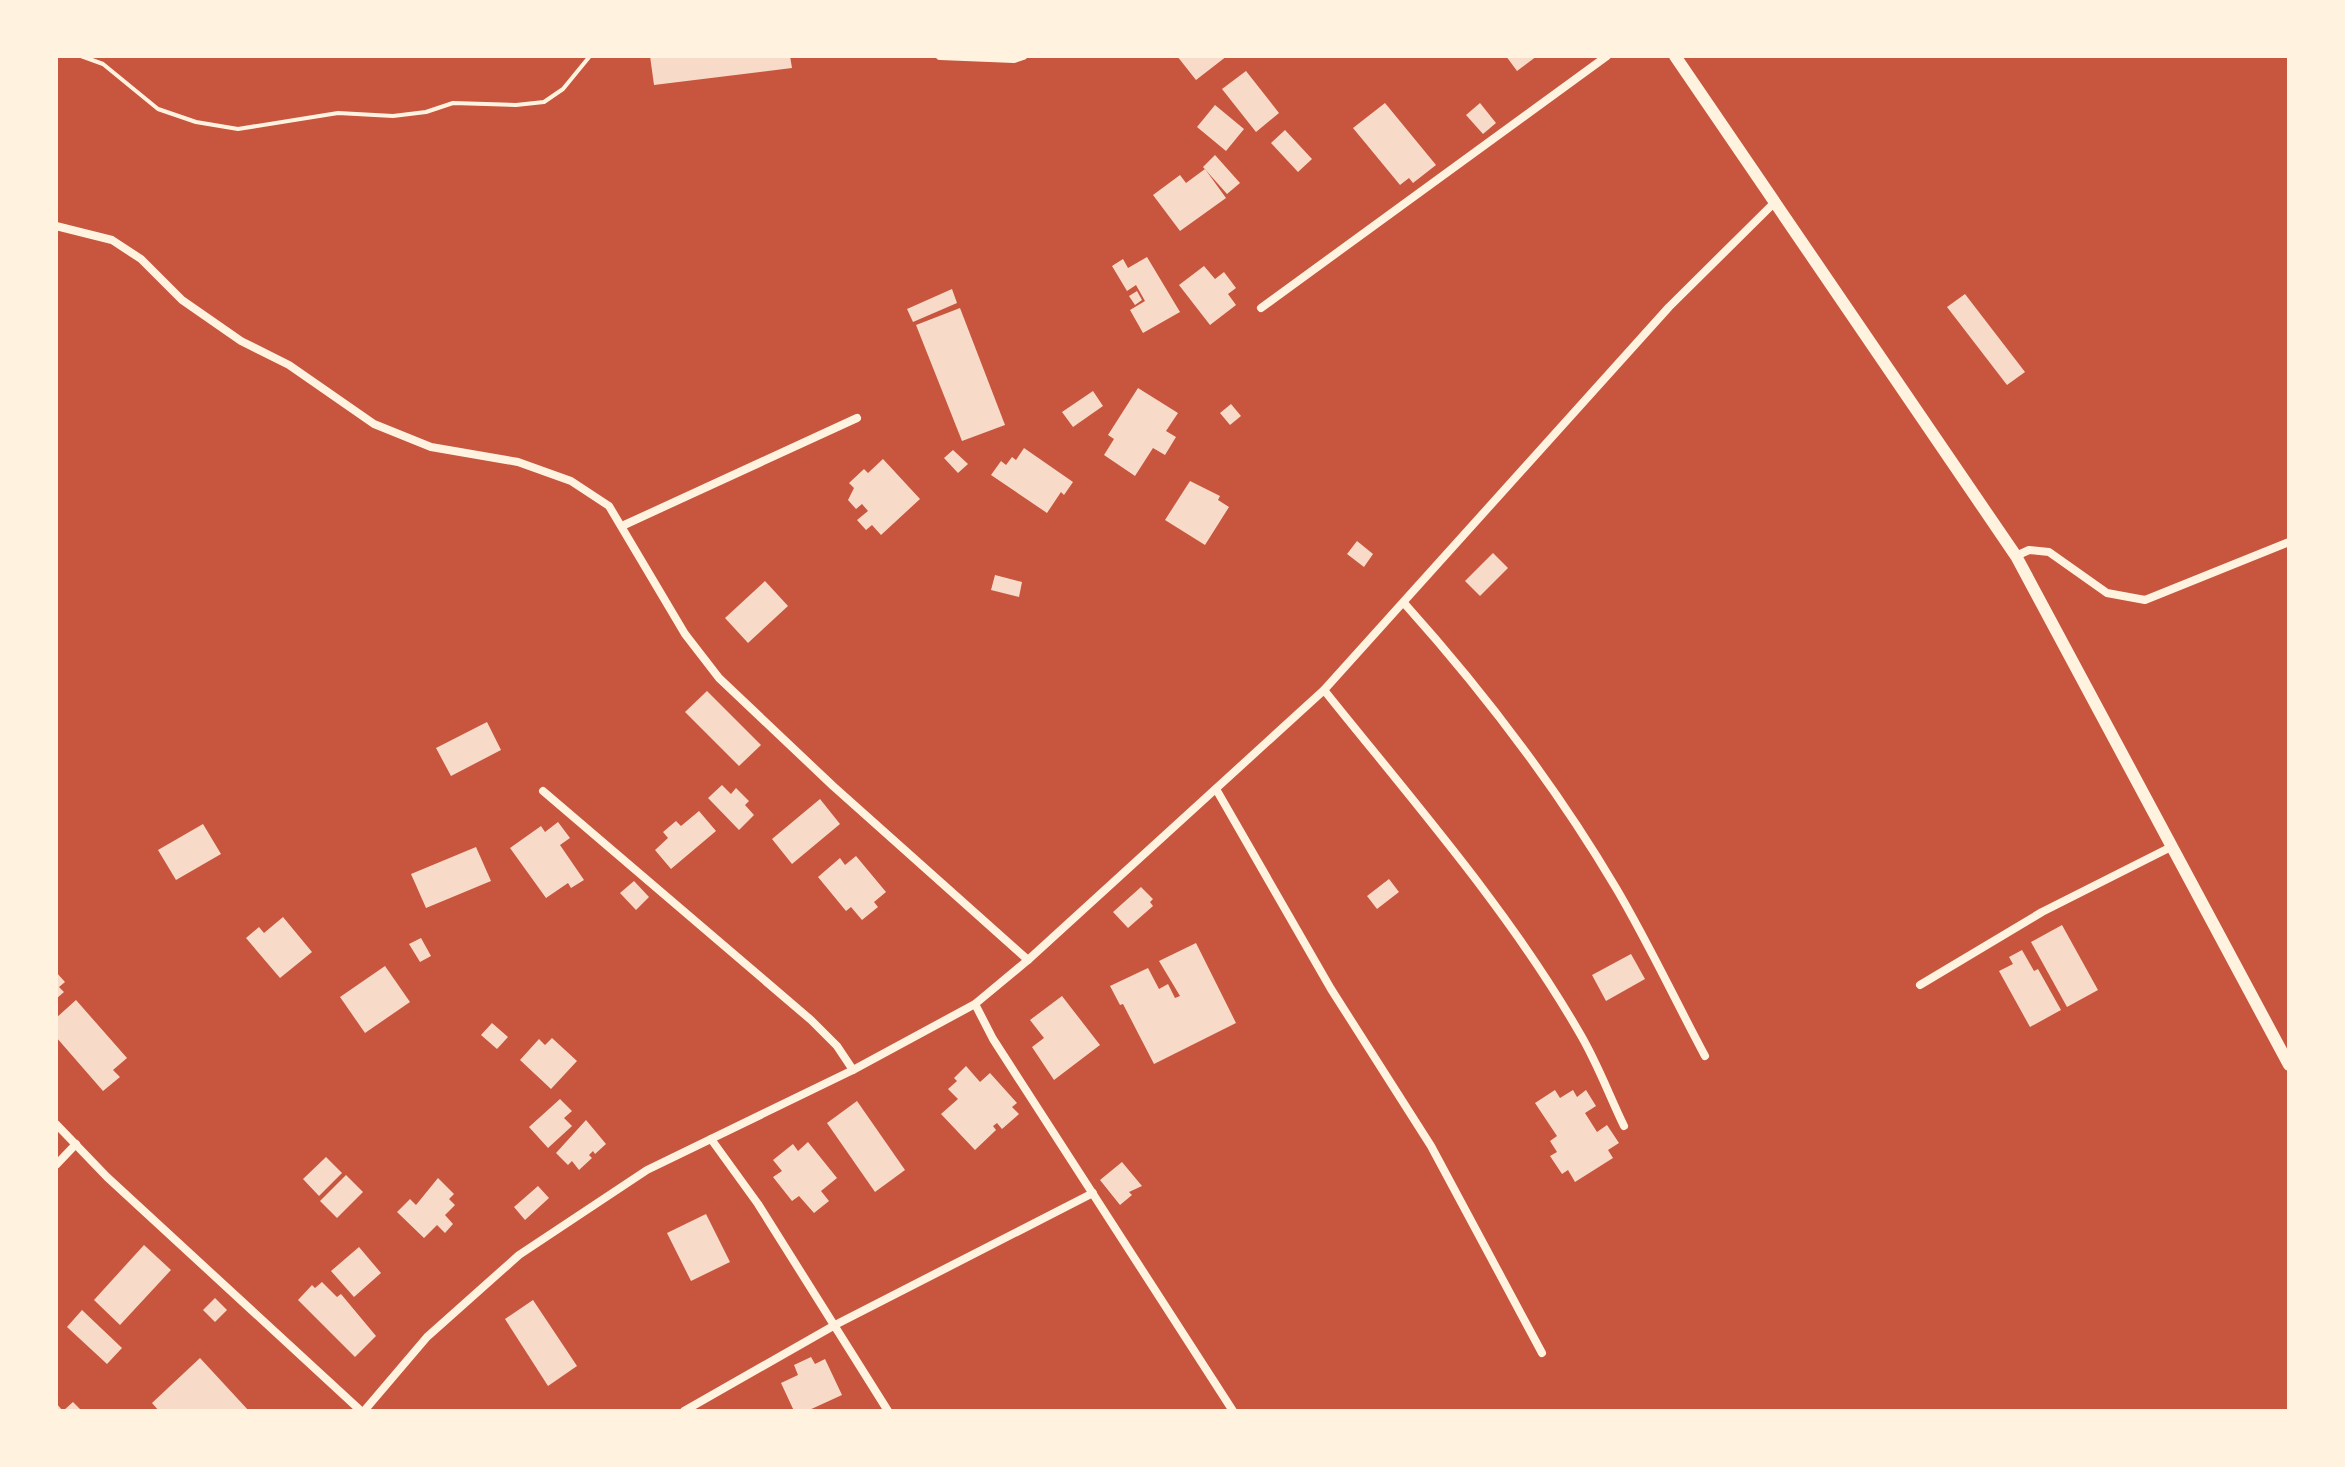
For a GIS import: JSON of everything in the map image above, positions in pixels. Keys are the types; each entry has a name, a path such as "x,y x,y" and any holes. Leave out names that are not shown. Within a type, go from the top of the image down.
{"street":[{"path":"940,56 1023,56"},
{"path":"1261,308 1607,56"},
{"path":"1675,56 2016,556 2289,1065"},
{"path":"56,1124 363,1411 427,1337 519,1255 647,1170 853,1070 975,1004 1028,960 1324,690 1669,307 1776,201"},
{"path":"56,226 112,240 141,259 182,300 241,341 289,365 374,424 431,447 518,462 571,481 609,506 685,634 719,678 833,786 1028,960"},
{"path":"622,526 857,418"},
{"path":"2016,556 2029,550 2049,552 2107,593 2145,600 2289,542"},
{"path":"1404,603 1457,662 1525,749 1616,888 1705,1056"},
{"path":"1324,690 1484,891 1554,991 1581,1034 1624,1126"},
{"path":"1216,789 1331,989 1431,1146 1542,1353"},
{"path":"543,791 811,1020 837,1046 853,1070"},
{"path":"1920,985 2042,912 2171,847"},
{"path":"975,1004 993,1039 1233,1411"},
{"path":"711,1139 758,1204 888,1411"},
{"path":"56,1165 76,1144"},
{"path":"684,1411 835,1325 1093,1193"}],"path":[{"path":"81,56 103,64 158,109 196,122 238,129 338,113 393,116 426,112 453,103 516,105 544,102 563,89 590,56"}],"building":[{"path":"650,56 790,56 792,68 654,85"},
{"path":"1177,56 1227,56 1196,80"},
{"path":"1506,56 1537,56 1517,71"},
{"path":"1246,71 1279,113 1256,132 1222,89"},
{"path":"1385,103 1436,165 1413,183 1409,178 1400,185 1353,128"},
{"path":"1480,103 1496,123 1483,134 1466,115"},
{"path":"1215,105 1244,129 1226,151 1197,127"},
{"path":"1285,130 1312,159 1298,172 1271,143"},
{"path":"1215,155 1240,183 1227,194 1203,167"},
{"path":"1205,169 1226,198 1180,231 1153,195 1180,175 1186,183"},
{"path":"1147,257 1180,312 1143,333 1130,310 1145,301 1136,285 1127,291 1112,266 1123,259 1128,268"},
{"path":"1204,266 1215,279 1224,272 1236,288 1228,294 1236,305 1210,325 1179,285"},
{"path":"952,289 957,303 913,322 907,309"},
{"path":"1137,291 1142,300 1135,305 1129,296"},
{"path":"1965,294 2025,372 2007,385 1947,307"},
{"path":"960,308 1005,425 962,441 916,325"},
{"path":"1138,388 1178,413 1166,431 1176,437 1165,455 1153,448 1135,476 1104,455 1114,439 1108,435"},
{"path":"1093,391 1103,406 1073,427 1062,412"},
{"path":"1231,404 1241,416 1230,425 1220,413"},
{"path":"1024,448 1073,482 1064,495 1061,492 1047,513 991,475 1001,461 1006,465 1012,457 1016,460"},
{"path":"953,450 968,464 958,473 944,458"},
{"path":"883,459 920,499 881,535 872,525 866,530 857,520 868,511 862,504 856,509 848,500 854,488 849,483 864,469 868,473"},
{"path":"1190,481 1220,496 1218,500 1229,507 1205,545 1165,520"},
{"path":"1357,541 1373,554 1364,567 1347,554"},
{"path":"1493,553 1508,568 1480,596 1465,581"},
{"path":"995,575 1022,582 1019,597 991,590"},
{"path":"765,581 788,606 748,643 725,618"},
{"path":"707,691 761,745 739,766 685,712"},
{"path":"487,722 501,750 451,776 436,748"},
{"path":"722,785 731,794 736,788 749,801 745,805 754,815 739,830 708,798"},
{"path":"820,799 840,824 792,864 772,839"},
{"path":"699,811 716,831 671,869 655,850 668,838 663,832 676,821 681,826"},
{"path":"558,822 570,838 560,845 584,880 571,888 568,883 546,898 510,848 541,826 545,832"},
{"path":"203,824 221,854 176,880 158,850"},
{"path":"476,847 491,881 426,908 411,874"},
{"path":"856,856 886,892 874,902 878,907 862,920 851,907 846,911 818,877 840,858 845,865"},
{"path":"1389,879 1399,892 1377,909 1367,896"},
{"path":"634,881 649,897 636,910 620,893"},
{"path":"1141,887 1153,899 1150,902 1153,906 1128,928 1113,912"},
{"path":"283,917 312,952 280,978 246,938 259,927 264,933"},
{"path":"2062,925 2098,990 2067,1007 2031,942"},
{"path":"421,938 431,956 420,962 409,944"},
{"path":"1196,943 1236,1023 1154,1064 1123,1004 1120,1005 1110,986 1148,968 1159,989 1168,984 1175,998 1180,996 1159,961"},
{"path":"2022,950 2034,971 2038,969 2061,1010 2030,1027 1999,971 2013,964 2009,957"},
{"path":"1631,954 1645,979 1606,1001 1592,975"},
{"path":"385,966 410,1002 365,1033 340,997"},
{"path":"56,972 65,982 59,987 64,992 56,999"},
{"path":"1062,996 1100,1045 1054,1080 1032,1047 1044,1038 1030,1020"},
{"path":"76,1000 127,1058 113,1070 120,1077 103,1091 56,1037 56,1018"},
{"path":"492,1023 508,1037 497,1049 481,1035"},
{"path":"552,1038 577,1061 551,1089 520,1060 539,1039 545,1045"},
{"path":"966,1066 980,1082 990,1073 1017,1103 1012,1107 1019,1114 1002,1129 997,1123 993,1126 996,1130 975,1150 941,1114 958,1099 948,1089"},
{"path":"1555,1090 1560,1098 1573,1090 1577,1097 1586,1090 1596,1106 1585,1113 1597,1132 1607,1125 1619,1143 1608,1150 1613,1158 1575,1182 1568,1170 1562,1174 1550,1156 1557,1152 1550,1141 1557,1136 1535,1103"},
{"path":"560,1099 572,1111 564,1118 572,1126 548,1148 529,1127"},
{"path":"857,1101 905,1170 875,1192 827,1123"},
{"path":"586,1120 606,1144 595,1154 593,1151 589,1155 592,1158 579,1170 572,1161 568,1165 556,1153"},
{"path":"808,1142 837,1178 821,1191 829,1201 814,1213 799,1196 792,1201 773,1177 782,1171 773,1160 793,1144 798,1151"},
{"path":"326,1157 342,1173 319,1196 303,1179"},
{"path":"1122,1162 1142,1186 1129,1192 1132,1195 1120,1205 1100,1180"},
{"path":"346,1175 363,1192 337,1218 320,1201"},
{"path":"438,1178 454,1194 449,1199 455,1205 445,1215 453,1224 445,1233 437,1225 424,1238 397,1212 410,1199 416,1205"},
{"path":"538,1186 549,1198 525,1220 514,1207"},
{"path":"706,1214 730,1262 691,1281 667,1233"},
{"path":"144,1245 171,1270 120,1325 94,1300"},
{"path":"359,1247 381,1273 354,1297 331,1271"},
{"path":"322,1282 337,1297 341,1294 376,1336 355,1357 298,1300 312,1285 315,1288"},
{"path":"215,1298 227,1310 215,1322 203,1310"},
{"path":"533,1300 577,1366 548,1386 505,1319"},
{"path":"82,1310 122,1348 107,1364 67,1327"},
{"path":"811,1357 815,1364 825,1359 842,1395 807,1411 794,1411 781,1383 798,1375 794,1365"},
{"path":"200,1358 249,1411 159,1411 152,1403"},
{"path":"73,1402 82,1411 63,1411"}]}
